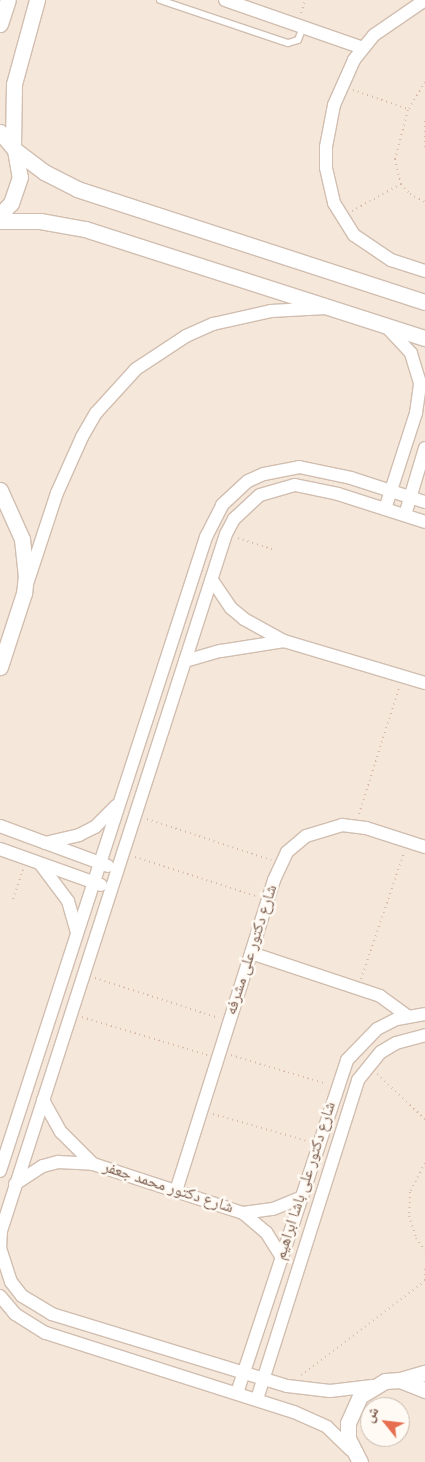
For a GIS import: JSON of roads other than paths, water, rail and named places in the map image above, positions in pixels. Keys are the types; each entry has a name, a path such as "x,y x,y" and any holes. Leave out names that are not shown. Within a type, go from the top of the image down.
{"street":[{"path":"0,24 8,0"},
{"path":"0,214 17,190 19,164 14,149 14,84 37,0"},
{"path":"225,0 362,48"},
{"path":"424,0 387,24 362,48 342,86 329,126 326,147 330,188 341,217 354,234 372,249 391,260 425,271"},
{"path":"0,132 14,149 44,172 77,189 425,302"},
{"path":"0,221 40,220 85,229 425,338"},
{"path":"0,667 68,464 96,413 136,369 169,346 213,324 271,311 328,307"},
{"path":"385,509 416,413 420,383 411,353 386,326"},
{"path":"404,515 425,448"},
{"path":"0,1172 206,537 222,505 248,481 281,469 317,469 425,502"},
{"path":"425,522 315,487 295,485 276,488 246,505 225,539 43,1100 15,1184 3,1213 0,1249 4,1266 22,1296 36,1307 287,1386 330,1391 372,1386 425,1373"},
{"path":"0,490 22,539 25,557 24,593"},
{"path":"206,537 225,539"},
{"path":"212,580 226,601 244,619 284,641 425,683"},
{"path":"185,661 221,651 284,641"},
{"path":"44,843 79,835 96,827 120,800"},
{"path":"0,826 118,870"},
{"name":"شارع دكتور على مشرفه","path":"176,1191 281,863 306,836 329,827 355,826 425,847"},
{"path":"0,849 111,889"},
{"path":"32,860 68,901 78,933"},
{"path":"251,953 358,988 390,1001 408,1016"},
{"name":"شارع دكتور على باشا ابراهيم","path":"237,1393 302,1197 336,1086 348,1060 369,1035 387,1023 408,1016 425,1014"},
{"path":"369,1035 381,1052"},
{"name":"شارع دكتور على باشا ابراهيم","path":"257,1400 352,1098 368,1065 381,1052 396,1043 425,1035"},
{"name":"شارع دكتور محمد جعفر","path":"43,1100 61,1132 93,1164"},
{"name":"شارع دكتور محمد جعفر","path":"15,1184 43,1166 58,1162 93,1164 243,1213 266,1232 282,1258"},
{"name":"شارع دكتور محمد جعفر","path":"243,1213 273,1209 302,1197"},
{"path":"0,1296 15,1314 46,1333 311,1418 341,1439 357,1457"},
{"path":"400,1380 425,1390"},
{"path":"357,1457 348,1430 352,1408 372,1386"}],"lane":[{"path":"160,0 288,43 298,40 300,26"}]}
